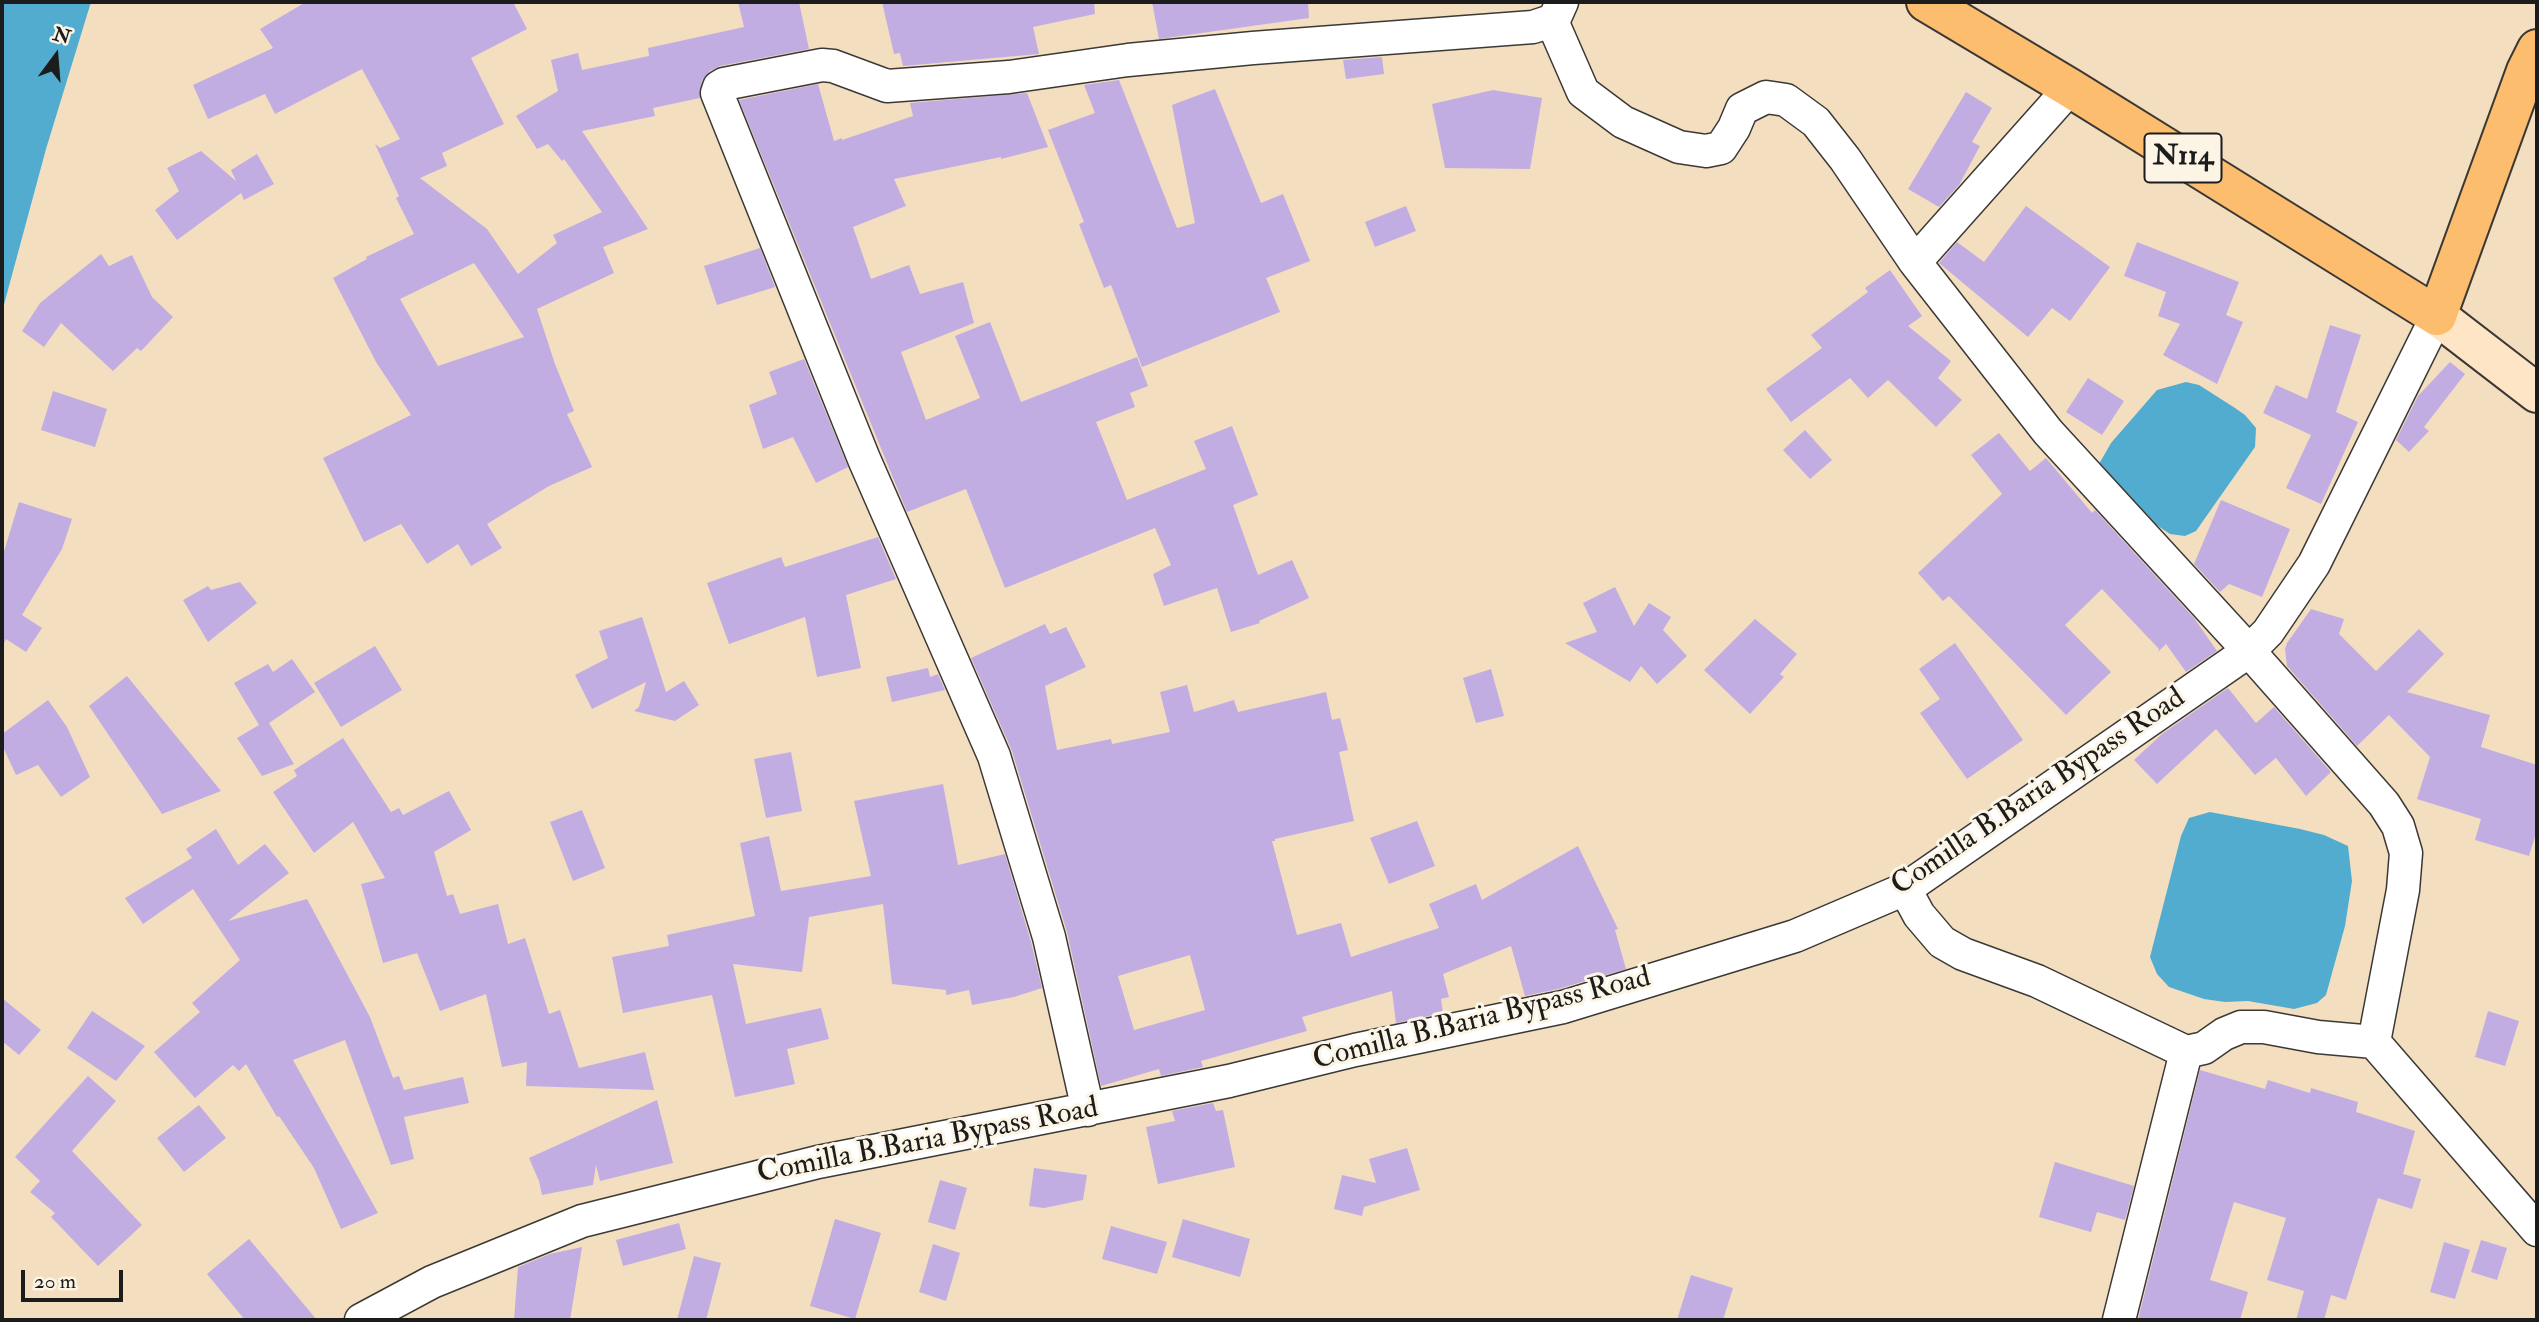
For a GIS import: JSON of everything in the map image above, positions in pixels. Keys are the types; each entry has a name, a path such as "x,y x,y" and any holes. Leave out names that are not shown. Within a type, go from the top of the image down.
{"highway":[{"name":"N114","path":"1926,2 2070,88 2437,316"},
{"path":"2437,316 2526,71 2537,50"}],"street":[{"path":"1088,1110 1049,937 994,756 864,459 717,93 719,87 724,84 822,65 833,66 887,86 1009,77 1128,60 1253,48 1533,27 1557,12 1583,92 1623,122 1679,147 1706,152 1721,148 1742,109 1766,97 1786,100 1816,122 1845,159 1915,262 2048,432 2249,651 2384,804 2398,826 2406,853 2403,890 2374,1042"},
{"path":"1915,262 2070,88"},
{"path":"2437,316 2537,393"},
{"name":"Comilla B.Baria Bypass Road","path":"361,1320 432,1282 582,1222 818,1162 1229,1081 1355,1050 1563,1007 1795,936 1905,890 2249,651 2268,632 2314,564 2437,316"},
{"path":"1905,890 1919,915 1942,942 1963,954 2037,981 2186,1052 2204,1048 2224,1034 2241,1027 2264,1027 2318,1037 2374,1042 2537,1230"},
{"path":"2119,1320 2186,1052"}],"water":[{"path":"2,2 91,2 46,149 2,312"},
{"path":"2186,382 2199,385 2235,408 2256,428 2255,447 2196,531 2185,536 2170,534 2149,520 2099,464 2111,443 2157,390"},
{"path":"2210,812 2300,829 2324,835 2348,846 2352,881 2345,926 2326,995 2317,1003 2294,1009 2248,1001 2204,999 2169,987 2157,974 2150,957 2181,836 2189,818"}],"building":[{"path":"306,2 513,2 527,29 471,58 504,124 442,153 447,166 420,178 487,229 518,274 557,243 553,235 602,212 564,159 562,161 548,144 537,149 516,116 558,91 551,60 578,53 582,70 649,56 648,48 744,27 738,2 799,2 809,49 720,66 710,71 702,80 700,98 653,108 655,116 582,131 648,229 603,247 614,273 537,309 574,411 567,414 592,467 549,486 487,524 502,548 471,566 458,544 427,564 401,524 364,542 323,458 411,415 376,362 333,278 367,259 366,257 414,234 396,198 399,196 375,144 380,148 400,139 362,69 275,114 265,94 208,119 193,85 273,48 260,29","holes":["474,263 524,337 438,366 400,299"]},
{"path":"882,2 1094,2 1095,14 1033,27 1039,54 903,66 900,53 894,54"},
{"path":"1152,2 1308,2 1309,18 1159,39"},
{"path":"1382,57 1384,74 1346,79 1343,60"},
{"path":"1119,80 1177,228 1195,223 1172,105 1215,89 1261,203 1283,194 1310,261 1266,278 1280,312 1142,367 1111,285 1104,288 1079,224 1084,222 1048,130 1095,113 1084,85"},
{"path":"818,84 834,141 913,116 910,103 1027,93 1048,147 1001,159 894,179 906,206 853,227 871,279 909,265 920,294 963,282 974,323 901,352 926,420 980,398 955,336 990,322 1021,402 1137,357 1148,386 1130,393 1135,407 1096,422 1127,500 1206,469 1194,441 1232,426 1258,495 1233,505 1258,575 1292,560 1309,598 1259,621 1260,623 1231,632 1217,588 1164,606 1153,574 1171,565 1155,528 1005,588 966,489 907,512 739,100"},
{"path":"1493,90 1542,98 1530,169 1445,168 1432,104"},
{"path":"1966,92 1992,108 1972,142 1980,146 1959,185 1939,207 1908,189"},
{"path":"201,151 236,181 231,170 257,154 274,184 244,200 241,193 177,240 155,210 179,191 167,168"},
{"path":"1406,206 1416,231 1375,247 1365,222"},
{"path":"2026,206 2110,267 2070,321 2052,308 2028,337 1939,263 1957,242 1984,262"},
{"path":"2137,242 2239,282 2226,315 2243,322 2217,384 2163,355 2180,324 2158,316 2166,292 2124,276"},
{"path":"760,248 775,287 717,305 704,266"},
{"path":"101,254 109,266 132,255 152,297 173,317 141,351 137,348 113,371 61,323 44,347 22,331 40,303"},
{"path":"1890,270 1922,316 1908,326 1951,361 1938,378 1962,400 1936,427 1888,380 1868,398 1850,378 1791,422 1766,389 1822,348 1811,335 1868,292 1865,288"},
{"path":"2330,325 2361,335 2336,412 2358,422 2321,504 2286,488 2311,435 2263,413 2276,385 2307,399"},
{"path":"804,359 848,467 816,483 793,437 763,449 749,405 777,394 769,372"},
{"path":"2450,362 2465,374 2424,427 2429,431 2409,452 2396,440 2418,396"},
{"path":"2088,378 2124,401 2102,435 2066,412"},
{"path":"53,391 107,409 95,447 41,430"},
{"path":"1805,430 1832,460 1810,479 1783,450"},
{"path":"1999,433 2030,471 2046,458 2092,513 2095,510 2194,618 2217,651 2186,672 2166,644 2158,652 2159,649 2102,589 2065,625 2111,672 2066,715 1949,596 1943,601 1918,573 2002,494 1971,455"},
{"path":"2221,500 2290,529 2262,597 2229,584 2220,592 2194,564"},
{"path":"19,502 72,519 62,549 22,615 42,628 26,652 6,639 2,647 2,558"},
{"path":"878,537 896,579 846,595 861,668 817,677 805,617 729,644 707,583 781,557 785,567"},
{"path":"240,582 257,603 208,642 183,600 208,586 211,590"},
{"path":"1615,587 1634,626 1649,603 1671,617 1663,630 1687,656 1657,684 1641,666 1630,682 1565,643 1597,632 1583,603"},
{"path":"2311,609 2344,619 2339,634 2376,671 2419,629 2444,654 2407,692 2490,715 2481,747 2537,765 2537,830 2529,856 2475,840 2481,819 2417,799 2430,757 2389,715 2357,746 2287,666 2287,643"},
{"path":"642,617 666,692 684,681 699,705 675,721 634,711 639,707 646,682 592,709 575,675 608,658 599,631"},
{"path":"1755,619 1797,654 1780,674 1784,677 1750,714 1704,670"},
{"path":"1045,624 1050,634 1066,627 1086,667 1045,686 1057,750 1111,739 1112,744 1170,732 1160,692 1187,685 1194,712 1234,700 1238,712 1326,692 1332,720 1340,718 1348,750 1339,752 1354,821 1272,841 1297,935 1341,923 1351,957 1439,928 1429,904 1476,884 1482,900 1578,846 1618,929 1615,930 1626,969 1525,996 1511,946 1443,974 1449,997 1441,999 1443,1013 1396,1023 1392,991 1302,1017 1307,1031 1201,1061 1203,1067 1161,1076 1159,1069 1101,1086 1067,932 1012,751 971,658","holes":["1190,955 1205,1010 1134,1030 1118,976"]},
{"path":"1955,643 2023,740 1967,779 1920,713 1940,699 1919,669"},
{"path":"375,646 402,690 341,727 314,683"},
{"path":"292,659 315,692 269,723 294,764 262,776 237,738 259,725 234,683 268,664 273,672"},
{"path":"928,668 930,677 938,674 945,690 892,702 886,677"},
{"path":"1491,669 1504,716 1476,723 1463,678"},
{"path":"127,676 221,791 162,814 89,706"},
{"path":"2228,688 2256,723 2274,707 2331,772 2306,796 2276,758 2255,775 2216,729 2157,784 2134,760 2162,734"},
{"path":"48,700 67,727 90,777 61,797 38,765 16,775 2,745 2,734"},
{"path":"343,738 391,812 399,808 403,815 449,791 471,830 434,852 447,896 453,894 460,914 498,904 508,944 525,938 549,1014 560,1010 579,1068 645,1052 654,1090 526,1086 527,1062 502,1067 486,994 440,1011 417,953 383,963 361,884 385,878 353,822 314,853 273,792 297,776 294,770"},
{"path":"791,752 802,811 766,818 754,759"},
{"path":"943,784 958,865 1005,854 1042,988 1014,997 972,1005 969,990 946,995 946,990 892,984 883,904 809,917 802,972 733,964 746,1024 821,1008 829,1039 787,1049 795,1084 735,1097 712,995 623,1013 612,957 669,946 667,935 755,916 740,843 769,836 781,891 871,876 854,801"},
{"path":"582,810 605,868 573,881 550,822"},
{"path":"1417,821 1435,866 1389,884 1370,838"},
{"path":"216,829 238,865 265,844 289,873 228,921 307,899 370,1017 393,1078 399,1076 404,1090 463,1077 469,1103 404,1117 414,1159 391,1165 345,1040 293,1060 378,1213 341,1229 314,1168 279,1116 277,1117 246,1064 239,1071 233,1065 195,1098 154,1052 200,1012 192,1003 240,960 193,889 143,924 125,898 192,858 186,849"},
{"path":"2,998 41,1030 19,1055 2,1041"},
{"path":"92,1011 145,1046 116,1081 67,1048"},
{"path":"2488,1011 2519,1021 2505,1066 2475,1057"},
{"path":"2200,1070 2265,1089 2268,1080 2310,1093 2311,1088 2358,1102 2356,1112 2415,1131 2403,1174 2421,1179 2412,1209 2378,1198 2346,1300 2331,1295 2324,1320 2296,1320 2304,1291 2267,1280 2286,1218 2234,1202 2210,1280 2248,1292 2240,1320 2138,1320"},
{"path":"88,1076 116,1101 72,1151 142,1225 98,1266 51,1217 55,1213 30,1192 40,1181 15,1157"},
{"path":"657,1100 673,1163 600,1181 596,1165 593,1185 542,1195 529,1158"},
{"path":"1213,1103 1216,1111 1223,1110 1235,1167 1158,1184 1146,1127 1175,1121 1172,1111"},
{"path":"199,1105 226,1138 184,1172 157,1138"},
{"path":"1407,1148 1420,1190 1364,1207 1362,1216 1334,1209 1342,1175 1376,1183 1369,1159"},
{"path":"2055,1162 2134,1186 2125,1220 2097,1212 2091,1232 2039,1217"},
{"path":"1034,1168 1087,1175 1083,1200 1044,1208 1029,1206"},
{"path":"940,1180 967,1188 955,1230 928,1222"},
{"path":"835,1219 881,1233 855,1319 810,1306"},
{"path":"1183,1219 1250,1239 1240,1277 1172,1257"},
{"path":"679,1223 686,1249 623,1266 616,1240"},
{"path":"1111,1226 1167,1242 1157,1274 1102,1259"},
{"path":"249,1239 317,1320 245,1320 207,1274"},
{"path":"2481,1240 2507,1248 2497,1280 2471,1272"},
{"path":"2444,1242 2470,1250 2455,1299 2430,1292"},
{"path":"933,1244 960,1253 946,1301 919,1292"},
{"path":"582,1247 570,1320 514,1320 518,1267 550,1254"},
{"path":"694,1256 721,1263 706,1320 677,1320"},
{"path":"1691,1275 1733,1288 1723,1320 1677,1320"}]}
